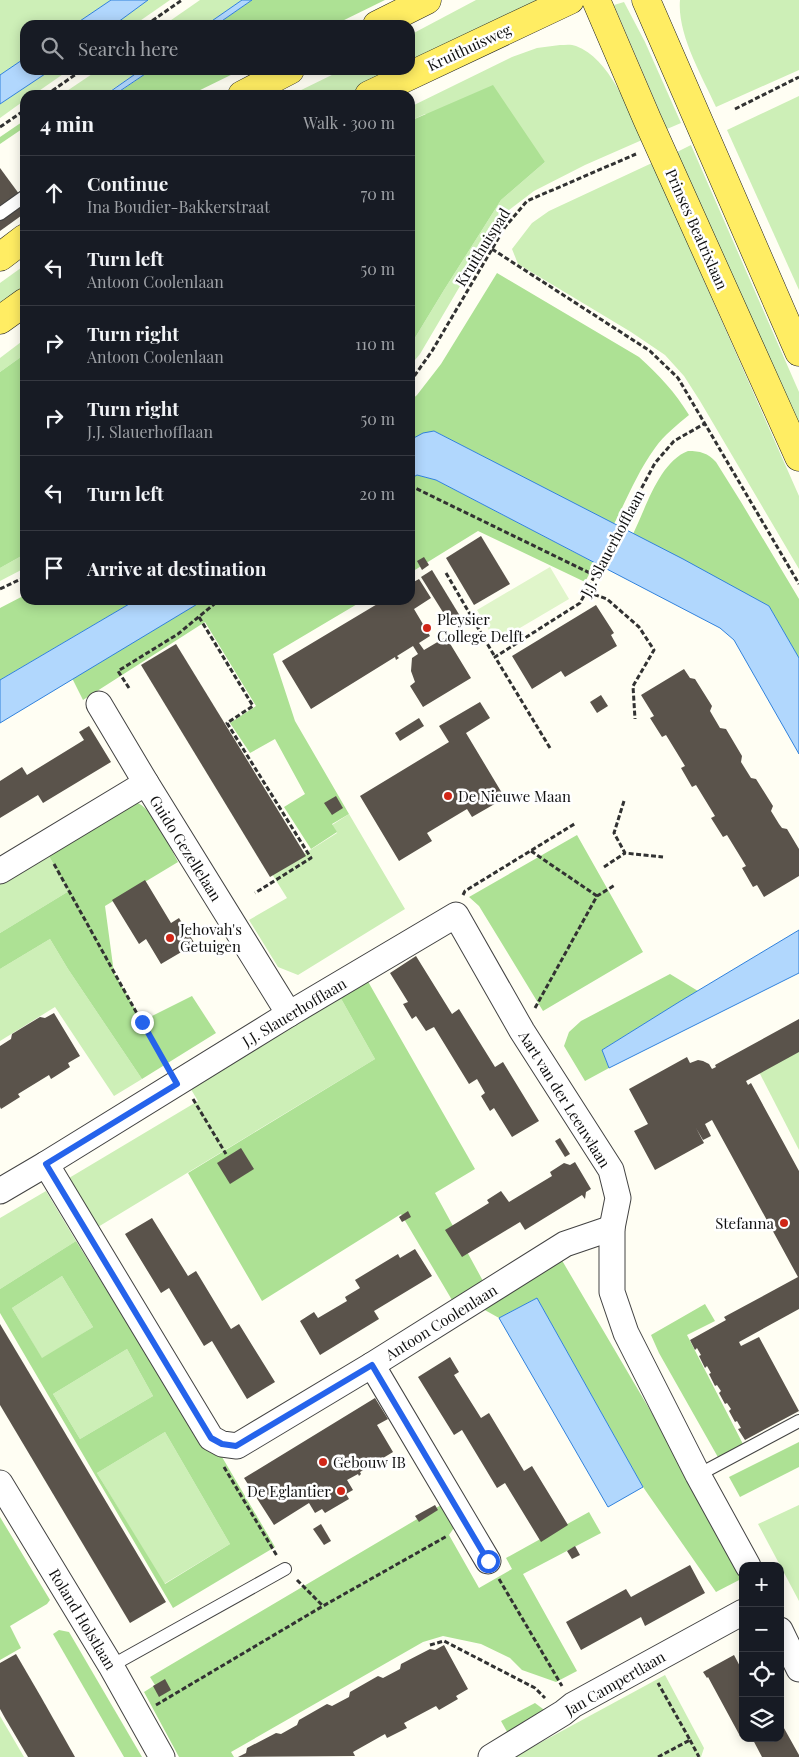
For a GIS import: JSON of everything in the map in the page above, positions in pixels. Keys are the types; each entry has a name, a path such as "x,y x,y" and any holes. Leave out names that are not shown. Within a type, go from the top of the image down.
{"main road":[{"path":"387,20 427,0"},
{"name":"Kruithuisweg","path":"415,73 570,0"},
{"name":"Prinses Beatrixlaan","path":"596,0 647,119 799,457"},
{"path":"646,0 799,352"},
{"path":"252,90 280,75"},
{"name":"Kruithuisweg","path":"380,90 411,75"},
{"path":"0,257 20,242"},
{"path":"0,320 20,306"}],"street":[{"name":"Guido Gezellelaan","path":"99,704 289,1014"},
{"name":"Guido Gezellelaan","path":"0,871 146,783"},
{"name":"J.J. Slauerhofflaan","path":"0,1191 289,1014 456,915"},
{"name":"Aart van der Leeuwlaan","path":"456,915 522,1030 611,1170 618,1198 612,1228 612,1292 626,1333 698,1476 746,1562"},
{"path":"46,1164 211,1438 222,1444"},
{"name":"Antoon Coolenlaan","path":"222,1444 236,1446 372,1365 565,1244 612,1228"},
{"path":"372,1365 488,1561"},
{"name":"Roland Holstlaan","path":"0,1483 111,1666 162,1757"},
{"name":"Jan Campertlaan","path":"491,1757 568,1709 739,1614"},
{"path":"784,1638 798,1664"}],"lane":[{"path":"0,214 20,200"},
{"path":"698,1476 799,1421"},
{"path":"111,1666 285,1569"}],"path":[{"path":"153,20 182,0"},
{"path":"53,90 75,75"},
{"path":"735,109 799,77"},
{"path":"0,127 20,113"},
{"name":"Kruithuispad","path":"415,375 432,351 505,227 526,201 636,153"},
{"path":"492,249 650,351 678,378 799,584"},
{"name":"J.J. Slauerhofflaan","path":"496,657 580,603 655,462 674,441 704,424"},
{"path":"415,488 596,576"},
{"path":"446,573 550,748"},
{"path":"0,589 20,579"},
{"path":"587,592 607,599 640,627 654,650 633,686 635,719"},
{"path":"129,688 118,672 178,634 213,605"},
{"path":"199,616 253,706 227,723 311,858 255,893"},
{"path":"624,801 614,833 625,854"},
{"path":"456,915 464,891 576,823"},
{"path":"43,845 179,1082 226,1154"},
{"path":"531,851 597,896"},
{"path":"604,867 625,854 663,857"},
{"path":"522,1030 597,896 615,885"},
{"path":"222,1444 219,1459 285,1569 323,1606"},
{"path":"138,1715 323,1606 467,1526"},
{"path":"488,1561 568,1709"},
{"path":"430,1645 444,1641 535,1688 568,1709"},
{"path":"648,1663 699,1757"},
{"path":"658,1757 690,1740"}],"green space":[{"path":"0,0 111,0 81,20 20,20 20,61 0,75"},
{"path":"148,0 170,0 141,20 121,20"},
{"path":"200,0 242,0 213,20 171,20"},
{"path":"252,0 385,0 344,20 223,20"},
{"path":"476,0 546,0 415,66 415,32"},
{"path":"680,0 799,0 799,70 716,107 686,41 682,27"},
{"path":"624,2 645,42 681,123 667,129 614,5"},
{"path":"570,45 588,52 608,73 616,86 642,140 585,165 534,191 509,210 493,230 415,360 415,338 501,200 545,162 425,114 415,119 415,105 512,57 537,48"},
{"path":"44,75 62,75 40,90 21,90"},
{"path":"91,75 134,75 111,90 68,90"},
{"path":"144,75 231,75 200,90 122,90"},
{"path":"332,75 396,75 366,90 301,90"},
{"path":"493,85 545,162 501,200 415,338 415,119"},
{"path":"20,91 20,104 0,118 0,104"},
{"path":"799,96 799,290 727,130"},
{"path":"20,123 20,130 0,144 0,137"},
{"path":"691,145 799,392 799,429 677,152"},
{"path":"652,163 799,496 799,569 684,376 665,355 631,332 518,264 512,249 532,223 549,211"},
{"path":"20,269 20,293 0,308 0,283"},
{"path":"497,273 639,357 666,384 689,415 671,430 655,448 638,476 614,524 434,431 415,438 415,397 441,364"},
{"path":"20,343 20,358 0,372 0,358"},
{"path":"20,358 20,557 0,568 0,372"},
{"path":"688,451 704,453 716,462 799,599 799,658 769,606 633,534 661,475 678,457"},
{"path":"415,476 436,480 595,563 585,582 478,531 415,570"},
{"path":"20,557 20,571 0,581 0,568"},
{"path":"550,567 569,599 496,642 477,610"},
{"path":"20,598 20,605 128,605 0,680 0,608"},
{"path":"196,605 356,605 273,654 295,721 349,814 332,824 337,832 311,849 284,807 305,794 275,739 250,753 230,723 256,706 205,622 83,700 72,678"},
{"path":"135,802 142,805 154,819 178,862 105,906 114,973 142,1021 192,996 216,1033 142,1079 50,939 0,969 0,933 69,891 46,851"},
{"path":"349,814 405,909 298,975 278,967 249,920 287,898 272,874 337,833 332,825"},
{"path":"577,835 643,952 543,1011 479,906 469,897"},
{"path":"46,851 69,891 0,933 0,880"},
{"path":"50,939 142,1079 114,1096 55,1007 0,1041 0,969"},
{"path":"670,974 698,991 602,1050 609,1068 585,1081 564,1046 569,1032 581,1021"},
{"path":"366,978 475,1169 435,1193 483,1281 452,1300 401,1214 262,1301 188,1173 375,1059 339,995"},
{"path":"339,995 375,1059 93,1230 64,1181 198,1101 189,1086"},
{"path":"799,1051 799,1150 759,1072"},
{"path":"46,1191 76,1241 0,1289 0,1218"},
{"path":"76,1241 201,1441 222,1457 275,1547 173,1608 0,1313 0,1289","holes":["62,1276 93,1327 42,1358 12,1308","127,1349 153,1396 80,1439 53,1394","165,1432 230,1544 165,1584 97,1473"]},
{"path":"560,1257 707,1507 739,1566 739,1580 716,1592 643,1487 537,1298 499,1318 483,1309"},
{"path":"62,1276 93,1327 42,1359 12,1308"},
{"path":"705,1304 715,1321 687,1335 745,1448 719,1459 659,1353 651,1335"},
{"path":"127,1349 153,1396 80,1439 53,1394"},
{"path":"165,1432 230,1544 164,1584 97,1473"},
{"path":"799,1442 799,1467 740,1497 729,1477"},
{"path":"446,1502 458,1522 449,1535 479,1588 512,1569 506,1558 589,1512 601,1533 523,1574 577,1671 556,1682 522,1670 510,1658 481,1644 443,1636 423,1642 231,1752 234,1757 179,1757 144,1692 155,1685 150,1677"},
{"path":"799,1505 799,1601 784,1573 784,1562 778,1562 758,1524"},
{"path":"0,1517 50,1600 47,1604 10,1626 21,1648 0,1660"},
{"path":"59,1630 69,1632 142,1757 124,1757 53,1634"},
{"path":"665,1675 704,1748 701,1757 514,1757"},
{"path":"535,1703 551,1715 510,1737 501,1721"},
{"path":"0,1716 24,1757 0,1757"}],"water":[{"path":"111,0 148,0 121,20 81,20"},
{"path":"242,0 252,0 223,20 213,20"},
{"path":"20,61 20,75 44,75 0,104 0,75"},
{"path":"134,75 144,75 121,90 112,90"},
{"path":"434,431 683,559 769,606 799,658 799,754 734,640 720,628 436,480 415,476 415,437 423,433"},
{"path":"128,605 196,605 0,723 0,680"},
{"path":"799,930 799,973 609,1068 602,1050"},
{"path":"537,1298 643,1487 608,1507 499,1318"}],"building":[{"path":"0,168 20,195 20,217 0,231"},
{"path":"481,536 510,584 474,605 446,558"},
{"path":"424,557 429,565 422,570 417,561"},
{"path":"432,570 460,616 449,622 421,577"},
{"path":"419,579 431,598 414,609 430,636 419,643 424,650 446,637 471,678 423,707 410,686 415,682 411,671 412,658 418,654 413,646 397,656 399,658 396,660 395,657 311,709 282,661 376,605 415,605 415,581"},
{"path":"596,605 614,633 611,635 617,646 565,677 561,671 532,689 512,656"},
{"path":"176,644 306,856 270,877 141,665"},
{"path":"684,669 690,678 695,679 712,706 710,711 720,728 726,729 742,756 741,762 751,778 756,779 773,806 771,811 782,828 787,829 799,849 799,876 764,897 757,885 753,887 742,868 746,866 727,835 723,837 711,818 715,816 696,785 692,787 681,768 685,766 666,735 662,737 650,718 654,716 641,695"},
{"path":"601,695 608,706 597,713 590,702"},
{"path":"480,702 490,718 466,733 505,798 472,817 467,809 427,833 432,841 399,861 360,796 449,742 439,726"},
{"path":"419,718 424,726 400,741 395,733"},
{"path":"89,726 111,762 43,803 38,795 0,818 0,781 22,767 27,775 84,740 79,732"},
{"path":"336,796 343,808 332,815 324,803"},
{"path":"145,880 171,923 179,918 195,944 161,964 146,939 139,944 112,900"},
{"path":"416,956 452,1014 459,1009 495,1067 503,1062 539,1121 512,1137 494,1108 490,1111 481,1096 485,1093 477,1079 469,1084 434,1027 426,1031 416,1016 412,1019 403,1004 408,1002 390,973"},
{"path":"54,1013 80,1056 68,1063 70,1067 51,1079 49,1075 18,1094 20,1097 1,1109 0,1046 11,1039 12,1034 40,1017 45,1018"},
{"name":"Stefanna","path":"799,1019 799,1052 746,1081 748,1085 751,1083 799,1171 799,1309 739,1342 741,1346 759,1337 799,1411 745,1440 738,1429 741,1428 729,1411 731,1409 727,1403 725,1404 719,1393 721,1391 717,1385 715,1386 709,1374 711,1373 707,1366 705,1368 699,1356 701,1355 697,1348 695,1350 690,1340 726,1320 724,1317 798,1277 712,1120 705,1124 711,1136 703,1140 696,1128 704,1143 655,1170 634,1131 648,1124 629,1089 687,1057 690,1063 698,1060 703,1061 709,1064 712,1069 716,1067 715,1065"},
{"path":"560,1138 570,1154 565,1157 555,1141"},
{"path":"241,1148 254,1169 230,1184 217,1163"},
{"path":"575,1162 591,1189 586,1192 585,1199 582,1195 525,1230 520,1222 462,1257 445,1230 489,1203 487,1200 501,1191 509,1202 552,1176 550,1172 564,1163 570,1165"},
{"path":"408,1211 411,1217 402,1222 399,1217"},
{"path":"152,1218 188,1276 196,1271 231,1329 239,1324 275,1382 247,1399 212,1341 204,1346 169,1288 161,1293 125,1234"},
{"path":"415,1249 432,1276 374,1311 379,1319 320,1355 300,1321 314,1312 318,1318 347,1301 345,1297 360,1288 355,1280 398,1254 400,1258"},
{"path":"0,1324 166,1602 130,1623 0,1405"},
{"path":"450,1357 459,1372 454,1375 481,1418 489,1413 524,1471 532,1466 568,1525 541,1542 505,1483 497,1488 462,1430 454,1435 418,1377"},
{"name":"Gebouw IB","path":"375,1398 388,1419 377,1425 393,1452 360,1472 359,1476 358,1474 347,1480 353,1490 346,1494 349,1499 325,1513 322,1509 315,1513 309,1503 274,1525 244,1478"},
{"path":"435,1505 438,1510 419,1522 415,1516"},
{"path":"321,1524 331,1541 324,1545 313,1529"},
{"path":"575,1546 580,1555 572,1559 567,1551"},
{"path":"690,1565 705,1593 645,1626 641,1617 581,1650 566,1622 626,1589 631,1597"},
{"path":"444,1645 468,1689 456,1696 458,1699 439,1710 436,1706 404,1723 407,1728 387,1738 385,1734 353,1752 355,1756 238,1757 246,1753 247,1748 276,1733 281,1734 297,1725 299,1720 327,1704 332,1706 349,1697 350,1692 378,1676 383,1678 400,1669 401,1664 430,1649 435,1650"},
{"path":"16,1654 75,1757 28,1757 5,1718 0,1709 0,1663"},
{"path":"734,1655 739,1664 739,1734 708,1677 703,1672"},
{"path":"165,1679 171,1690 159,1697 153,1686"},
{"path":"784,1728 799,1755 799,1757 762,1757 754,1742 784,1742"}],"place":[{"name":"Pleysier College Delft","path":"427,628"},
{"name":"De Nieuwe Maan","path":"448,796"},
{"name":"Jehovah's Getuigen","path":"170,938"},
{"name":"Stefanna","path":"784,1223"},
{"name":"Gebouw IB","path":"323,1462"},
{"name":"De Eglantier","path":"341,1491"}],"route":[{"path":"142,1022 177,1084 46,1164 211,1438 222,1444 236,1446 372,1365 488,1561"}]}
